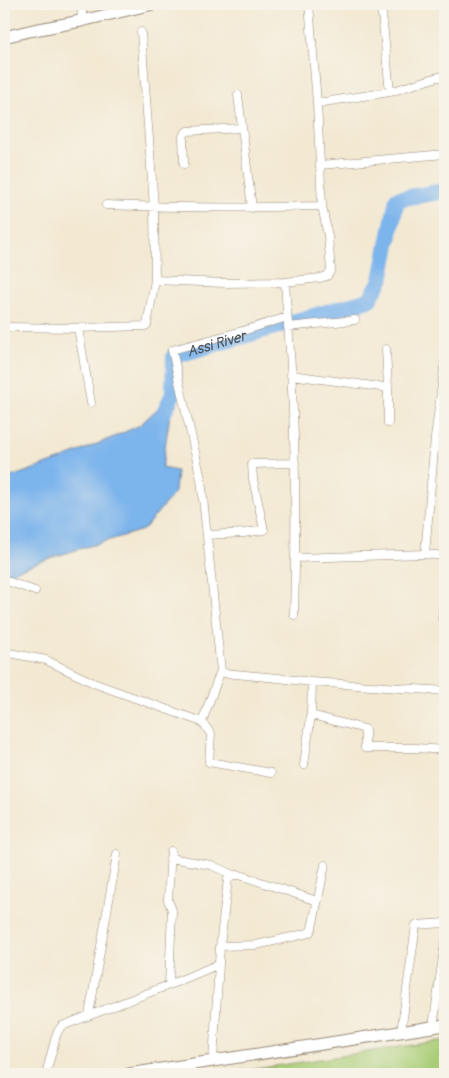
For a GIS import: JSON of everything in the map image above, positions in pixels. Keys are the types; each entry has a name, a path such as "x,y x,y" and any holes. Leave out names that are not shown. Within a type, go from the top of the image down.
{"street":[{"path":"81,22 83,4"},
{"path":"4,37 81,22 153,4"},
{"path":"155,280 224,283 285,282 328,276 331,270 328,236 322,206 317,103 309,4"},
{"path":"381,4 390,92"},
{"path":"4,327 78,328 148,325 155,280 154,207 141,32"},
{"path":"317,103 390,92 438,77 445,77"},
{"path":"238,95 252,208"},
{"path":"184,164 182,136 187,131 242,128"},
{"path":"320,165 445,154"},
{"path":"106,205 252,208 322,206"},
{"path":"285,282 292,376 295,463 296,558 294,615"},
{"path":"202,722 221,670 201,479 172,350 287,317"},
{"path":"288,327 355,320"},
{"path":"78,328 91,403"},
{"path":"386,349 388,423"},
{"path":"425,554 435,438 445,362"},
{"path":"292,376 388,388"},
{"path":"207,535 264,530 253,479 252,464 295,463"},
{"path":"296,558 425,554 445,556"},
{"path":"4,580 35,591"},
{"path":"442,619 445,594"},
{"path":"4,652 46,660 96,684 202,722 211,734 209,762 271,772"},
{"path":"221,670 224,673 312,682 445,691"},
{"path":"304,765 311,715 312,682"},
{"path":"311,715 365,729 365,748 445,750"},
{"path":"89,1014 116,854"},
{"path":"169,985 172,910 168,900 171,855 211,865 233,875 317,901"},
{"path":"220,946 256,945 310,932 325,866"},
{"path":"213,1061 220,946 228,879 233,875"},
{"path":"400,1032 416,925 445,923"},
{"path":"432,1027 445,943"},
{"path":"46,1074 58,1031 62,1026 219,964"},
{"path":"129,1074 445,1025"}],"green space":[{"path":"445,1040 445,1074 223,1074"}],"water":[{"path":"173,394 162,468 177,471 175,492 143,530 53,557 4,575 4,500 11,477 59,460 140,425"}],"waterway":[{"name":"Assi River","path":"164,412 173,394 174,356 369,300 381,280 397,199 445,191"}]}
